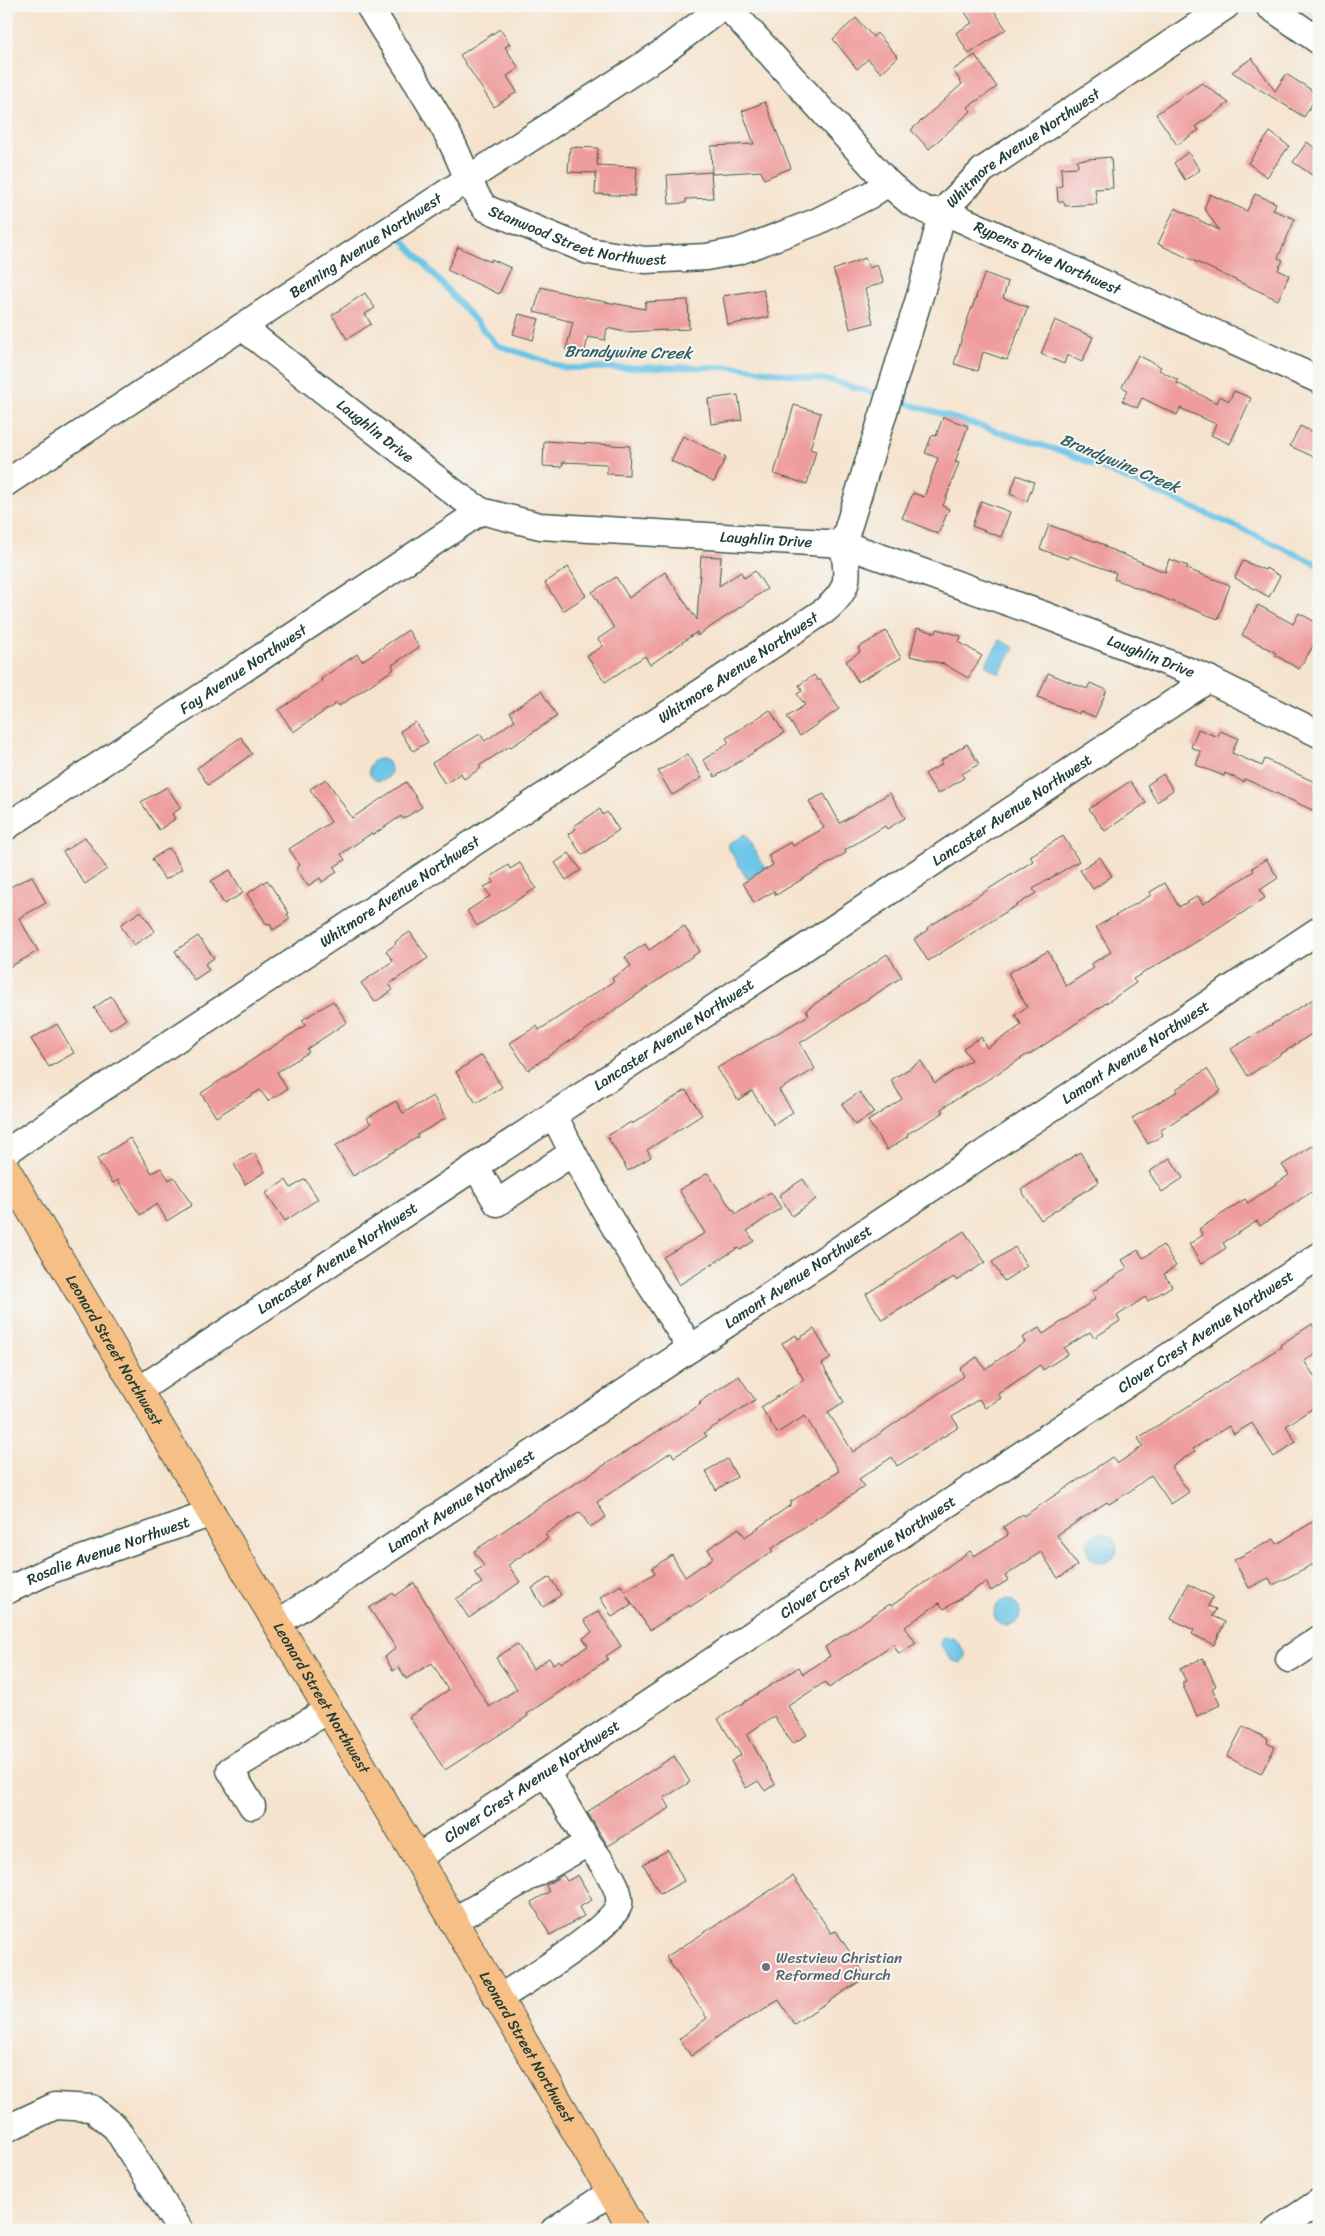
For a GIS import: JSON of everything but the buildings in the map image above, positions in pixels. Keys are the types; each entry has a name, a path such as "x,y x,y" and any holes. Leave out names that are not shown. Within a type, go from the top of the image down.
{"main road":[{"name":"Leonard Street Northwest","path":"6,1169 329,1709 633,2230"}],"street":[{"name":"Stanwood Street Northwest","path":"369,6 454,147 476,196 485,208 589,251 645,260 706,257 739,251 816,222 870,195 888,183"},
{"name":"Benning Avenue Northwest","path":"6,483 659,55 725,6"},
{"name":"Rypens Drive Northwest","path":"725,6 888,183 910,202 927,211 943,211 1319,380"},
{"name":"Whitmore Avenue Northwest","path":"6,1152 838,600 845,589 848,576 843,544 922,289 943,211 983,170 1226,6"},
{"path":"1268,6 1319,41"},
{"name":"Laughlin Drive","path":"242,327 456,494 481,511 540,526 843,544 1047,616 1209,679 1319,734"},
{"name":"Fay Avenue Northwest","path":"6,827 481,511"},
{"name":"Lancaster Avenue Northwest","path":"139,1390 1209,679"},
{"name":"Lamont Avenue Northwest","path":"278,1623 1319,930"},
{"path":"554,1115 572,1153 652,1287 691,1348"},
{"path":"476,1167 497,1202 572,1153"},
{"name":"Clover Crest Avenue Northwest","path":"417,1858 1319,1256"},
{"name":"Rosalie Avenue Northwest","path":"6,1591 51,1570 212,1513"},
{"path":"1289,1659 1319,1639"},
{"path":"252,1806 230,1770 329,1709"},
{"path":"498,1998 586,1939 608,1919 618,1905 618,1890 546,1772"},
{"path":"453,1921 588,1843"},
{"path":"6,2129 54,2106 92,2108 116,2128 180,2230"},
{"path":"554,2230 611,2192"},
{"path":"1277,2230 1319,2202"}],"water":[{"path":"1000,640 1014,648 999,674 985,665"},
{"path":"380,759 388,762 391,770 388,778 380,781 372,778 369,770 372,762"},
{"path":"745,834 765,868 747,879 727,845"},
{"path":"1102,1533 1108,1534 1116,1542 1116,1554 1108,1562 1102,1563 1096,1562 1088,1554 1087,1548 1088,1542 1096,1534"},
{"path":"1007,1600 1016,1604 1020,1613 1016,1622 1007,1626 998,1622 994,1613 998,1604"},
{"path":"946,1636 955,1639 965,1653 965,1659 960,1663 951,1660 941,1645 941,1639"}],"waterway":[{"name":"Brandywine Creek","path":"401,238 497,345 566,368 739,367 833,381 873,393"},
{"name":"Brandywine Creek","path":"905,403 1067,453 1251,533 1319,565"}],"place":[{"name":"Westview Christian Reformed Church","path":"766,1967"}]}
